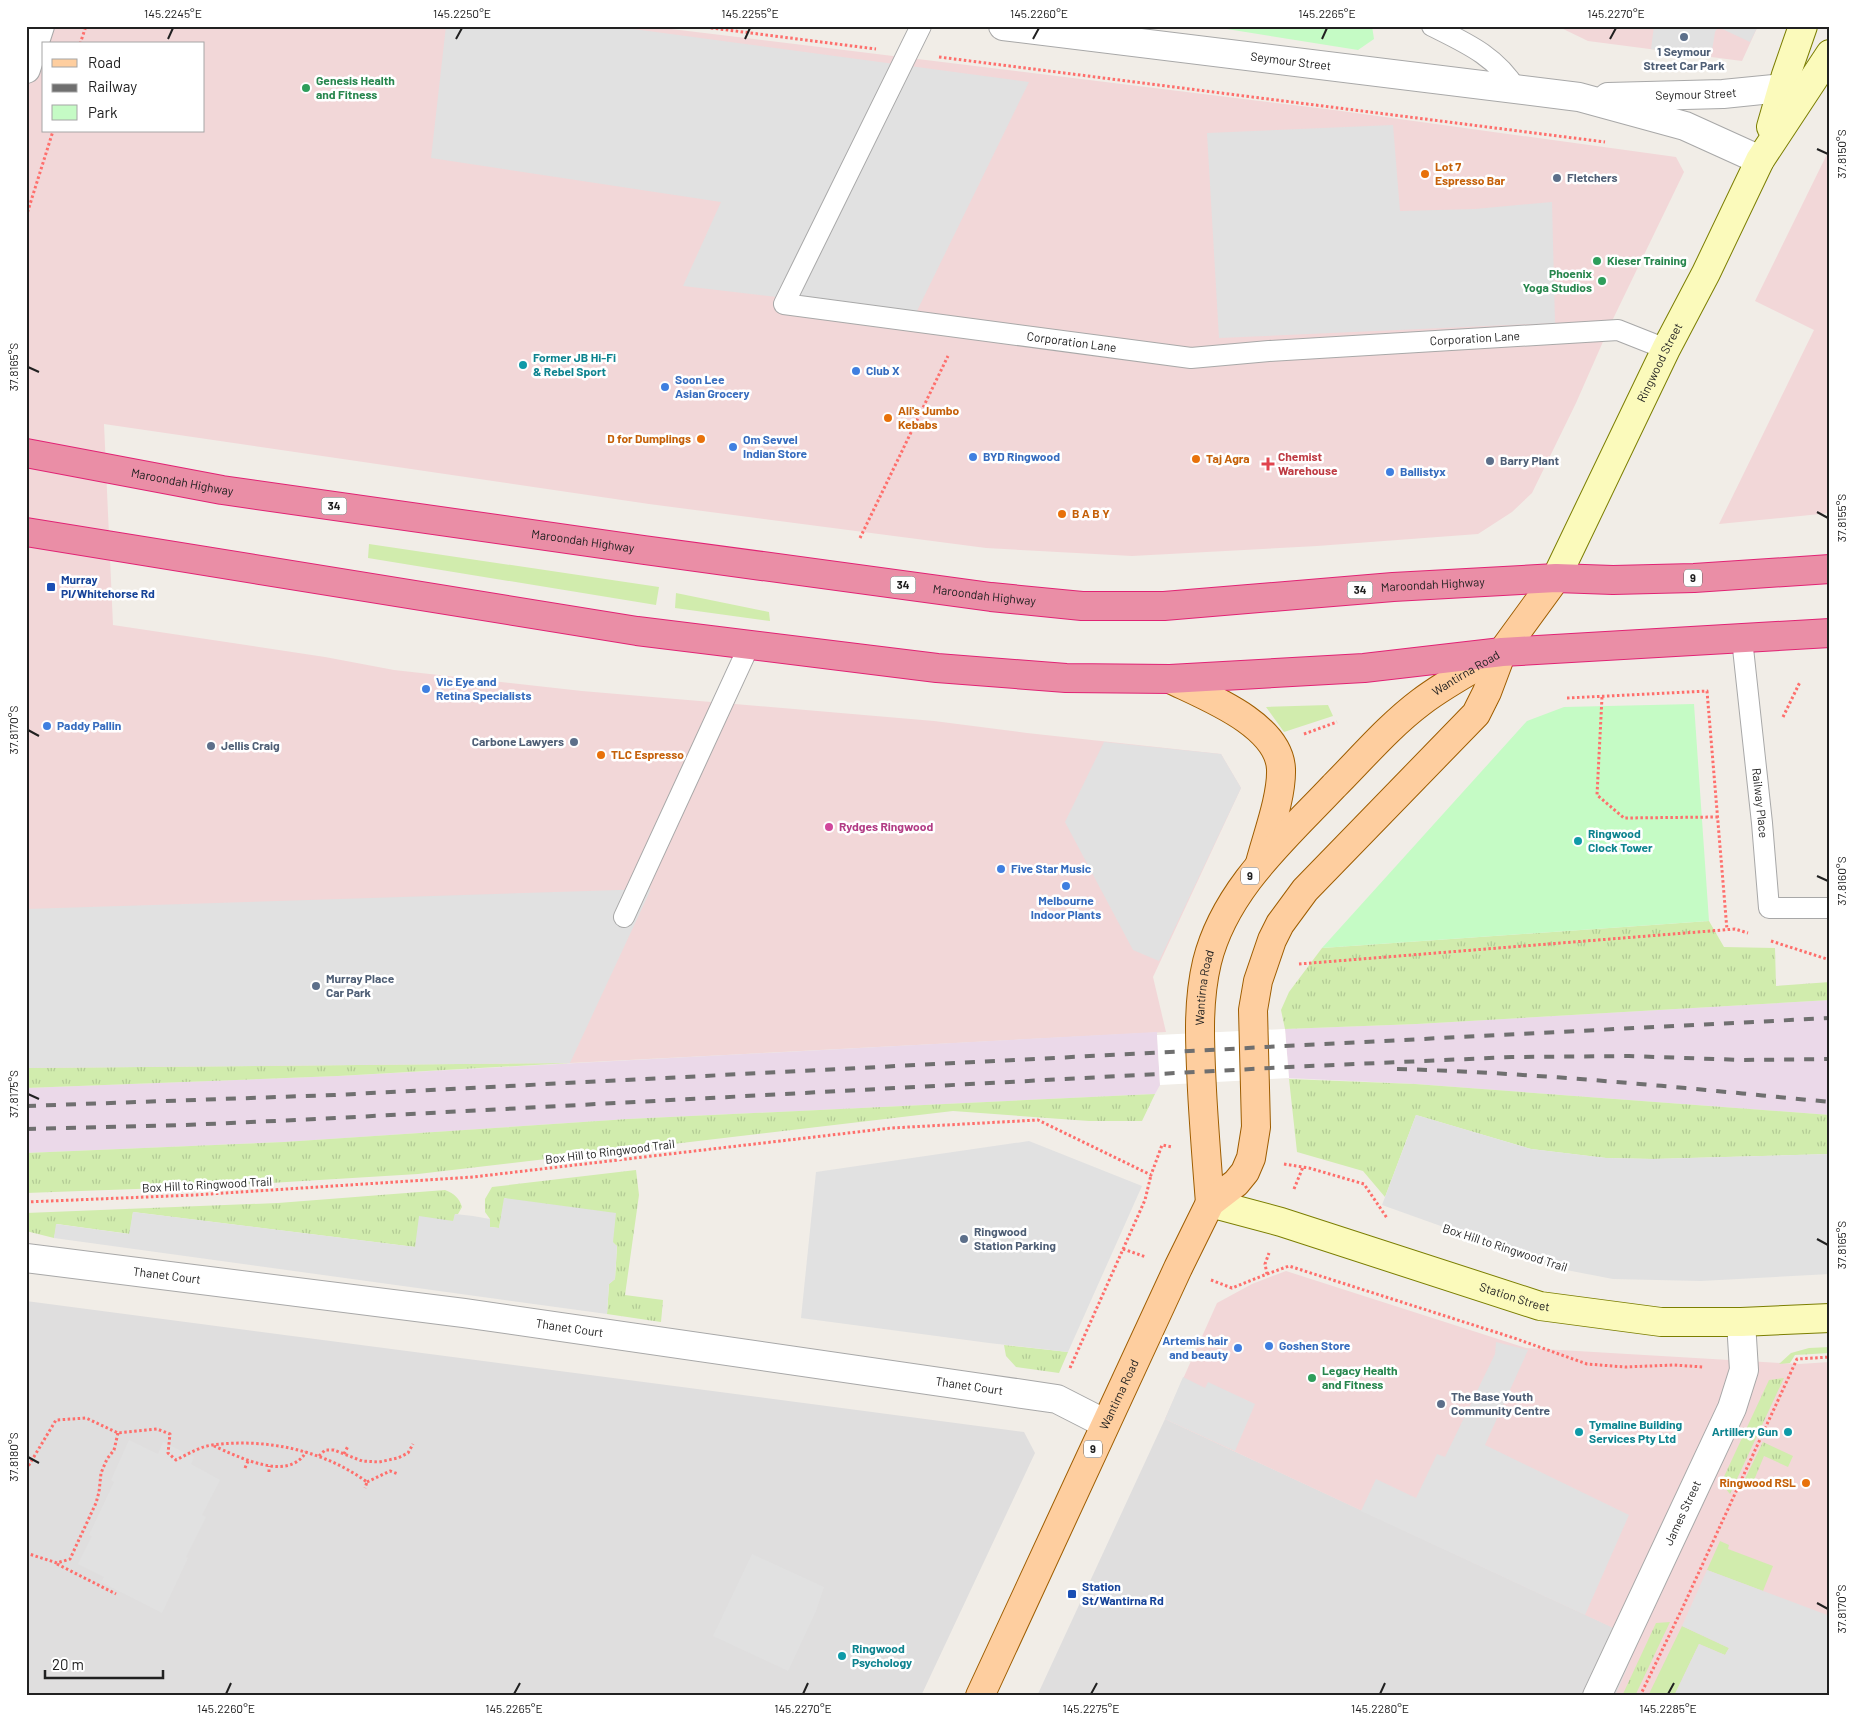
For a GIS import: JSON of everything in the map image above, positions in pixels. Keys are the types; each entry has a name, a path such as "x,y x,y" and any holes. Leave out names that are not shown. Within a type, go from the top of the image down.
{"highway":[{"name":"Maroondah Highway","path":"31,450 222,490 981,596 1082,606 1164,606 1393,587 1556,578 1622,580 1694,578 1830,569"},
{"path":"26,532 637,631 937,668 1066,678 1170,679 1364,668 1502,652"},
{"name":"9","path":"1502,652 1830,633"}],"main road":[{"name":"Ringwood Street","path":"1763,154 1782,88 1803,26"},
{"name":"Ringwood Street","path":"1556,578 1666,349 1706,273 1763,154 1830,54"},
{"name":"9","path":"1502,652 1556,578"},
{"name":"Wantirna Road","path":"1210,1203 1199,1039 1202,992 1207,962 1217,933 1238,894 1260,864 1403,717 1444,686 1502,652"},
{"name":"Wantirna Road","path":"980,1696 1104,1424 1210,1203 1236,1183 1246,1172 1251,1158 1256,1127 1253,1010 1258,981 1272,940 1280,924 1305,890 1476,714 1487,692 1502,652"},
{"path":"1170,679 1231,709 1268,738 1277,755 1281,768 1280,785 1260,864"},
{"name":"Station Street","path":"1210,1203 1281,1222 1540,1306 1661,1322 1741,1322 1830,1318"}],"street":[{"path":"26,69 40,26"},
{"name":"Seymour Street","path":"1003,26 1579,97 1685,126 1763,154"},
{"name":"Seymour Street","path":"1579,97 1722,94 1782,88"},
{"name":"Thanet Court","path":"26,1258 484,1315 1057,1400 1104,1424"},
{"name":"James Street","path":"1598,1696 1732,1408 1744,1370 1741,1322"}],"lane":[{"name":"Corporation Lane","path":"921,26 784,304 1191,358 1269,351 1618,330 1666,349"},
{"path":"1432,26 1482,52 1497,64 1516,89"},
{"name":"Railway Place","path":"1742,639 1762,823 1769,908 1830,908"},
{"path":"624,917 749,646"}],"path":[{"path":"81,42 86,26"},
{"path":"696,26 1613,144"},
{"path":"26,217 53,132"},
{"path":"860,538 961,328"},
{"path":"1567,698 1707,691 1727,930"},
{"path":"1602,697 1597,795 1624,818 1718,817"},
{"path":"1301,735 1337,722"},
{"path":"1295,964 1735,929 1752,934"},
{"path":"1769,940 1830,960"},
{"name":"Box Hill to Ringwood Trail","path":"26,1202 194,1195 473,1177 891,1128 1038,1120 1150,1175"},
{"path":"1057,1400 1145,1200 1150,1175 1162,1145"},
{"path":"1123,1249 1232,1288 1267,1274 1265,1264 1303,1167"},
{"path":"1386,1218 1396,1221"},
{"path":"1640,1696 1797,1359 1830,1358"},
{"path":"26,1470 56,1420 86,1418 118,1433 157,1429 170,1434 168,1453 176,1460 196,1450 213,1446 258,1445 286,1447 319,1456 349,1469 367,1482"},
{"path":"57,1563 70,1559 78,1543 96,1502 101,1473 107,1459 114,1450 118,1433"},
{"path":"319,1456 325,1450 334,1450 362,1461 379,1462 398,1458 408,1453 413,1444"},
{"path":"213,1446 248,1461 269,1466 286,1466 302,1459 306,1452"},
{"path":"344,1454 348,1446"},
{"path":"245,1468 248,1461"},
{"path":"269,1466 269,1472"},
{"path":"367,1482 390,1470 398,1474"},
{"path":"366,1488 367,1482"},
{"path":"26,1552 57,1563 116,1594"}],"shaded area":[{"path":"26,26 647,26 1334,110 1676,157 1684,172 1532,493 1512,512 1478,534 1317,546 1132,556 986,548 649,504 104,424 113,625 325,657 394,670 582,691 934,721 1221,754 1241,788 1153,977 1166,1032 570,1063 26,1068"},
{"path":"446,26 611,26 1029,82 916,313 683,286 721,202 431,158"},
{"path":"1557,26 1758,26 1742,61 1588,41"},
{"name":"1 Seymour Street Car Park","path":"1654,26 1758,26 1750,42 1718,27 1715,32 1711,57 1651,49"},
{"path":"1393,125 1400,211 1475,209 1552,202 1555,323 1219,338 1207,133"},
{"path":"1830,148 1830,513 1719,524 1814,330 1755,301"},
{"path":"1104,742 1221,754 1241,788 1159,961 1133,950 1065,822"},
{"name":"Murray Place Car Park","path":"651,889 570,1063 26,1068 26,909"},
{"path":"1830,1000 1830,1115 1415,1084 1289,1078 1285,1029 1417,1024"},
{"path":"1157,1032 1160,1085 1155,1094 628,1119 284,1142 26,1153 26,1088 338,1076"},
{"path":"1416,1115 1531,1149 1606,1158 1653,1159 1830,1154 1830,1274 1701,1281 1613,1279 1561,1269 1382,1205"},
{"name":"Ringwood Station Parking","path":"1029,1141 1142,1186 1068,1352 801,1318 816,1172"},
{"path":"504,1198 616,1213 613,1242 617,1246 615,1279 609,1284 607,1314 54,1238 56,1224 129,1234 133,1212 415,1247 419,1216 453,1221 455,1214 473,1216 490,1219 490,1227 499,1228"},
{"path":"1286,1271 1526,1348 1799,1364 1830,1362 1830,1696 1615,1696 1639,1640 1165,1419 1217,1303 1252,1284"},
{"path":"26,1301 1024,1432 1035,1453 921,1696 26,1696"},
{"path":"1496,1342 1528,1350 1485,1445 1629,1515 1585,1615 1361,1511 1376,1479 1416,1498 1437,1454 1445,1457 1495,1354"},
{"path":"1183,1377 1205,1388 1208,1382 1255,1404 1235,1451 1165,1419"},
{"path":"1165,1419 1640,1640 1615,1696 1037,1696"},
{"path":"129,1440 158,1454 163,1442 194,1457 191,1464 220,1480 202,1515 206,1517 186,1557 188,1558 162,1613 101,1582 104,1577 78,1564 92,1536 89,1535 114,1482 111,1480"},
{"path":"752,1554 824,1587 816,1611 788,1671 713,1636"},
{"path":"1707,1570 1830,1616 1830,1696 1674,1696 1699,1644 1725,1655 1729,1648 1682,1626"}],"green space":[{"path":"1208,26 1372,26 1374,39 1358,50"},
{"path":"369,544 659,587 656,605 368,558"},
{"path":"676,593 769,612 770,621 675,608"},
{"path":"1694,704 1709,921 1322,948 1527,721 1564,707"},
{"path":"1328,705 1333,716 1284,732 1266,707"},
{"path":"1709,921 1724,947 1775,948 1776,986 1830,982 1830,1000 1417,1024 1285,1029 1281,1010 1289,992 1322,948"},
{"path":"570,1063 338,1076 26,1088 26,1068"},
{"path":"1289,1079 1415,1084 1830,1115 1830,1154 1653,1159 1606,1158 1531,1149 1416,1115 1385,1197 1363,1171 1297,1152"},
{"path":"1155,1094 1142,1121 1089,1121 953,1111 418,1174 219,1186 26,1193 26,1153 284,1142 628,1119"},
{"path":"636,1170 639,1195 625,1295 663,1300 661,1322 607,1314 609,1284 615,1279 617,1246 505,1198 499,1228 490,1227 490,1219 485,1212 485,1199 492,1187"},
{"path":"445,1190 456,1197 462,1207 458,1214 455,1214 454,1221 415,1247 133,1212 130,1234 57,1224 54,1238 26,1231 26,1213 278,1203"},
{"path":"1004,1345 1068,1352 1059,1373 1016,1367 1006,1356"},
{"path":"1830,1347 1830,1353 1795,1355 1790,1363 1779,1364 1791,1353 1809,1348"},
{"path":"1784,1378 1730,1494 1721,1483 1769,1380"},
{"path":"1763,1442 1793,1456 1788,1467 1764,1456 1752,1485 1739,1491"},
{"path":"1720,1541 1729,1545 1728,1549 1773,1566 1763,1591 1707,1570"},
{"path":"1670,1622 1635,1696 1622,1696 1656,1623"},
{"path":"1682,1626 1729,1648 1725,1655 1699,1644 1674,1696 1648,1696"}],"pier":[{"path":"1285,1029 1289,1078 1160,1085 1157,1035"}],"railway":[{"path":"26,1106 334,1095 1830,1018"},
{"path":"26,1129 317,1119 1289,1067 1512,1057 1629,1056 1743,1060 1830,1059"},
{"path":"1397,1069 1506,1074 1668,1086 1830,1102"}],"place":[{"name":"1 Seymour Street Car Park","path":"1684,37"},
{"name":"Genesis Health and Fitness","path":"306,88"},
{"name":"Lot 7 Espresso Bar","path":"1425,174"},
{"name":"Fletchers","path":"1557,178"},
{"name":"Kieser Training","path":"1597,261"},
{"name":"Phoenix Yoga Studios","path":"1602,281"},
{"name":"Former JB Hi-Fi & Rebel Sport","path":"523,365"},
{"name":"Club X","path":"856,371"},
{"name":"Soon Lee Asian Grocery","path":"665,387"},
{"name":"Ali's Jumbo Kebabs","path":"888,418"},
{"name":"D for Dumplings","path":"701,439"},
{"name":"Om Sevvel Indian Store","path":"733,447"},
{"name":"BYD Ringwood","path":"973,457"},
{"name":"Taj Agra","path":"1196,459"},
{"name":"Barry Plant","path":"1490,461"},
{"name":"Chemist Warehouse","path":"1268,464"},
{"name":"Ballistyx","path":"1390,472"},
{"name":"B A B Y","path":"1062,514"},
{"name":"Murray Pl/Whitehorse Rd","path":"51,587"},
{"name":"Vic Eye and Retina Specialists","path":"426,689"},
{"name":"Paddy Pallin","path":"47,726"},
{"name":"Carbone Lawyers","path":"574,742"},
{"name":"Jellis Craig","path":"211,746"},
{"name":"TLC Espresso","path":"601,755"},
{"name":"Rydges Ringwood","path":"829,827"},
{"name":"Ringwood Clock Tower","path":"1578,841"},
{"name":"Five Star Music","path":"1001,869"},
{"name":"Melbourne Indoor Plants","path":"1066,886"},
{"name":"Murray Place Car Park","path":"316,986"},
{"name":"Ringwood Station Parking","path":"964,1239"},
{"name":"Goshen Store","path":"1269,1346"},
{"name":"Artemis hair and beauty","path":"1238,1348"},
{"name":"Legacy Health and Fitness","path":"1312,1378"},
{"name":"The Base Youth Community Centre","path":"1441,1404"},
{"name":"Tymaline Building Services Pty Ltd","path":"1579,1432"},
{"name":"Artillery Gun","path":"1788,1432"},
{"name":"Ringwood RSL","path":"1806,1483"},
{"name":"Station St/Wantirna Rd","path":"1072,1594"},
{"name":"Ringwood Psychology","path":"842,1656"}]}
